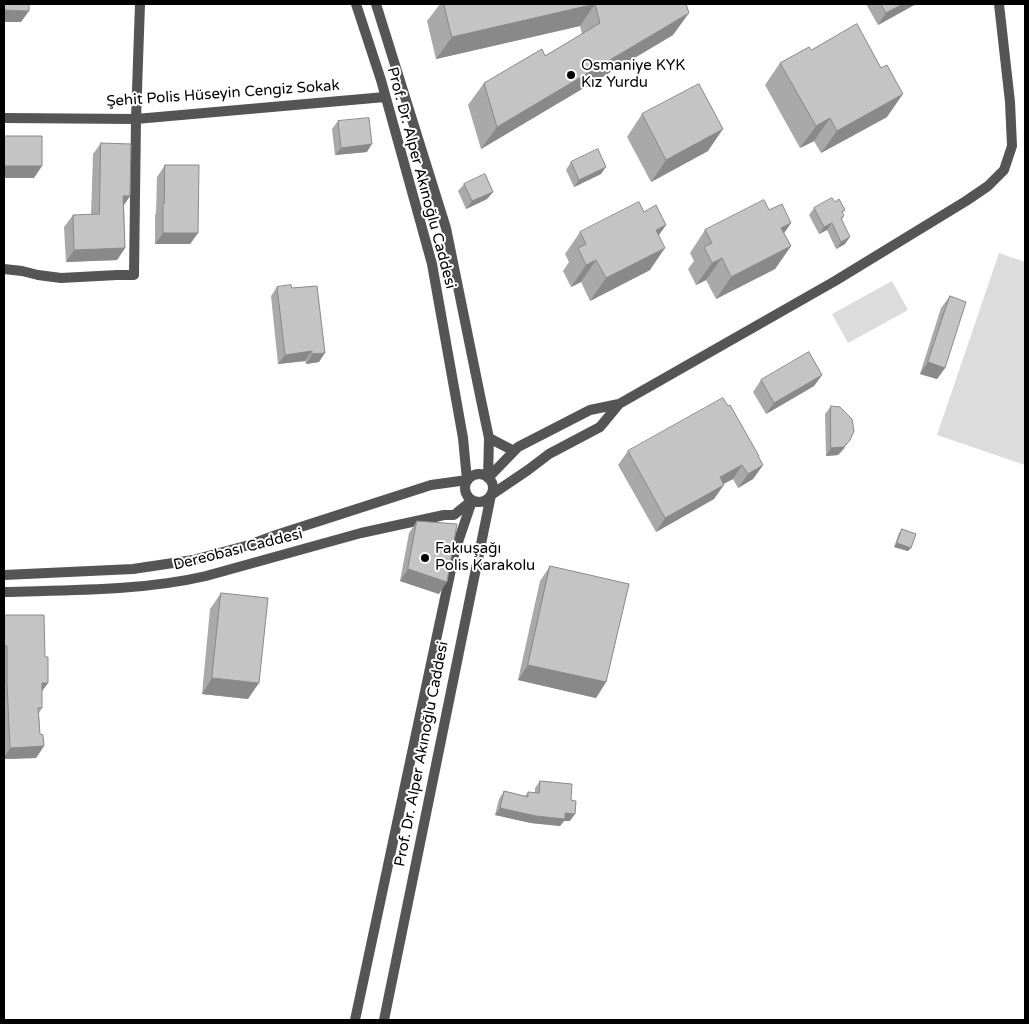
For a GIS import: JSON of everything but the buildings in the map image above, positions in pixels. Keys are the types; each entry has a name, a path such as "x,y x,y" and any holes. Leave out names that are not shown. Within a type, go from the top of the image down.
{"street":[{"path":"4,269 61,278 134,275 140,4"},
{"name":"Prof. Dr. Alper Akınoğlu Caddesi","path":"356,4 385,97 432,264 463,438 467,480"},
{"name":"Prof. Dr. Alper Akınoğlu Caddesi","path":"376,4 446,228 489,438 488,478"},
{"path":"488,478 518,446 590,410 620,404 835,281 988,186 1004,170 1012,146 1010,102 998,4"},
{"name":"Şehit Polis Hüseyin Cengiz Sokak","path":"4,118 136,119 385,97"},
{"path":"460,533 459,523 454,515 472,501 484,501 549,454 600,427 620,404"},
{"path":"489,438 514,451"},
{"path":"454,482 465,460"},
{"path":"472,501 466,493 465,484 475,474 484,475 488,478 493,486 491,495"},
{"name":"Dereobası Caddesi","path":"4,575 133,569 192,560 249,545 431,485 467,480"},
{"name":"Prof. Dr. Alper Akınoğlu Caddesi","path":"384,1020 491,495"},
{"name":"Prof. Dr. Alper Akınoğlu Caddesi","path":"354,1020 455,551 472,501"},
{"name":"Dereobası Caddesi","path":"4,592 103,588 183,581 361,533 444,515 454,515"}],"shaded area":[{"path":"999,253 1025,262 1025,465 937,435"},
{"path":"892,281 908,310 848,343 832,314"}],"place":[{"name":"Osmaniye KYK Kız Yurdu","path":"571,75"},
{"name":"Fakıuşağı Polis Karakolu","path":"425,558"}]}
